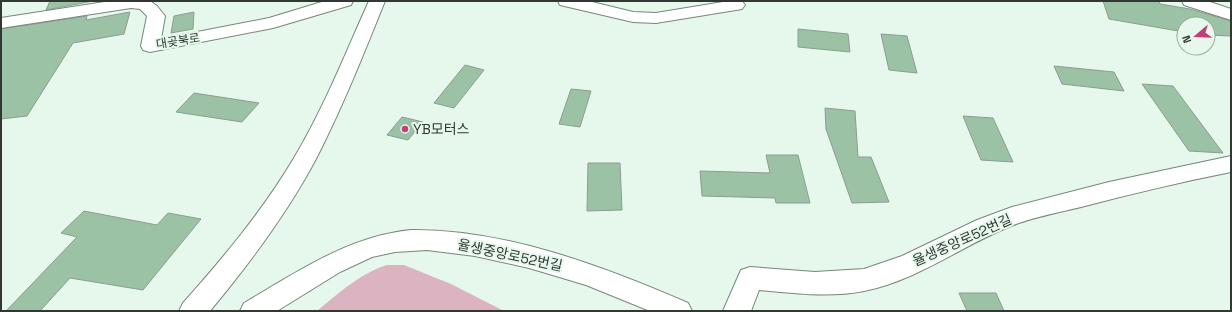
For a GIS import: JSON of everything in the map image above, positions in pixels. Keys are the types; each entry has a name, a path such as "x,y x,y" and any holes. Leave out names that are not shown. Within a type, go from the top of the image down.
{"street":[{"name":"대곶북로","path":"1,23 131,2 144,3 150,7 156,16 150,46 273,23 304,12 345,1"},
{"path":"193,311 222,279 279,202 318,134 378,1"},
{"path":"566,1 633,17 656,18 736,5"},
{"path":"1190,1 1231,15"},
{"name":"율생중앙로52번길","path":"737,311 750,278 804,282 845,282 879,276 921,260 1001,221 1043,207 1148,181 1231,164"},
{"name":"율생중앙로52번길","path":"254,311 327,268 355,254 380,245 425,241 474,245 547,262 608,281 678,311"}],"shaded area":[{"path":"387,265 404,265 451,284 504,311 317,311 341,291 367,273"}],"building":[{"path":"50,1 93,1 46,10"},
{"path":"1103,1 1159,1 1160,4 1190,9 1214,16 1176,16 1176,31 1109,19"},
{"path":"130,12 124,34 73,43 27,116 1,119 1,29 87,16 86,20"},
{"path":"194,12 193,29 171,33 174,16"},
{"path":"1216,17 1231,21 1231,36 1216,35"},
{"path":"798,29 848,34 850,52 798,47"},
{"path":"881,34 907,36 917,73 889,70"},
{"path":"465,65 484,70 454,108 434,103"},
{"path":"1054,66 1114,72 1124,91 1062,84"},
{"path":"1142,84 1173,86 1223,153 1189,151"},
{"path":"571,89 591,91 580,127 559,124"},
{"path":"194,93 259,103 242,122 176,112"},
{"path":"825,108 855,111 858,157 871,157 889,202 852,203 826,129"},
{"path":"963,116 993,118 1013,162 981,160"},
{"name":"YB모터스","path":"402,117 423,122 408,140 387,135"},
{"path":"766,155 798,155 810,203 776,203 775,198 702,196 700,171 770,173"},
{"path":"588,163 620,163 622,210 587,211"},
{"path":"84,211 157,225 168,213 201,219 143,290 70,278 40,311 6,311 77,237 61,233"},
{"path":"959,293 996,293 1004,311 967,311"}],"place":[{"name":"YB모터스","path":"405,129"}]}
